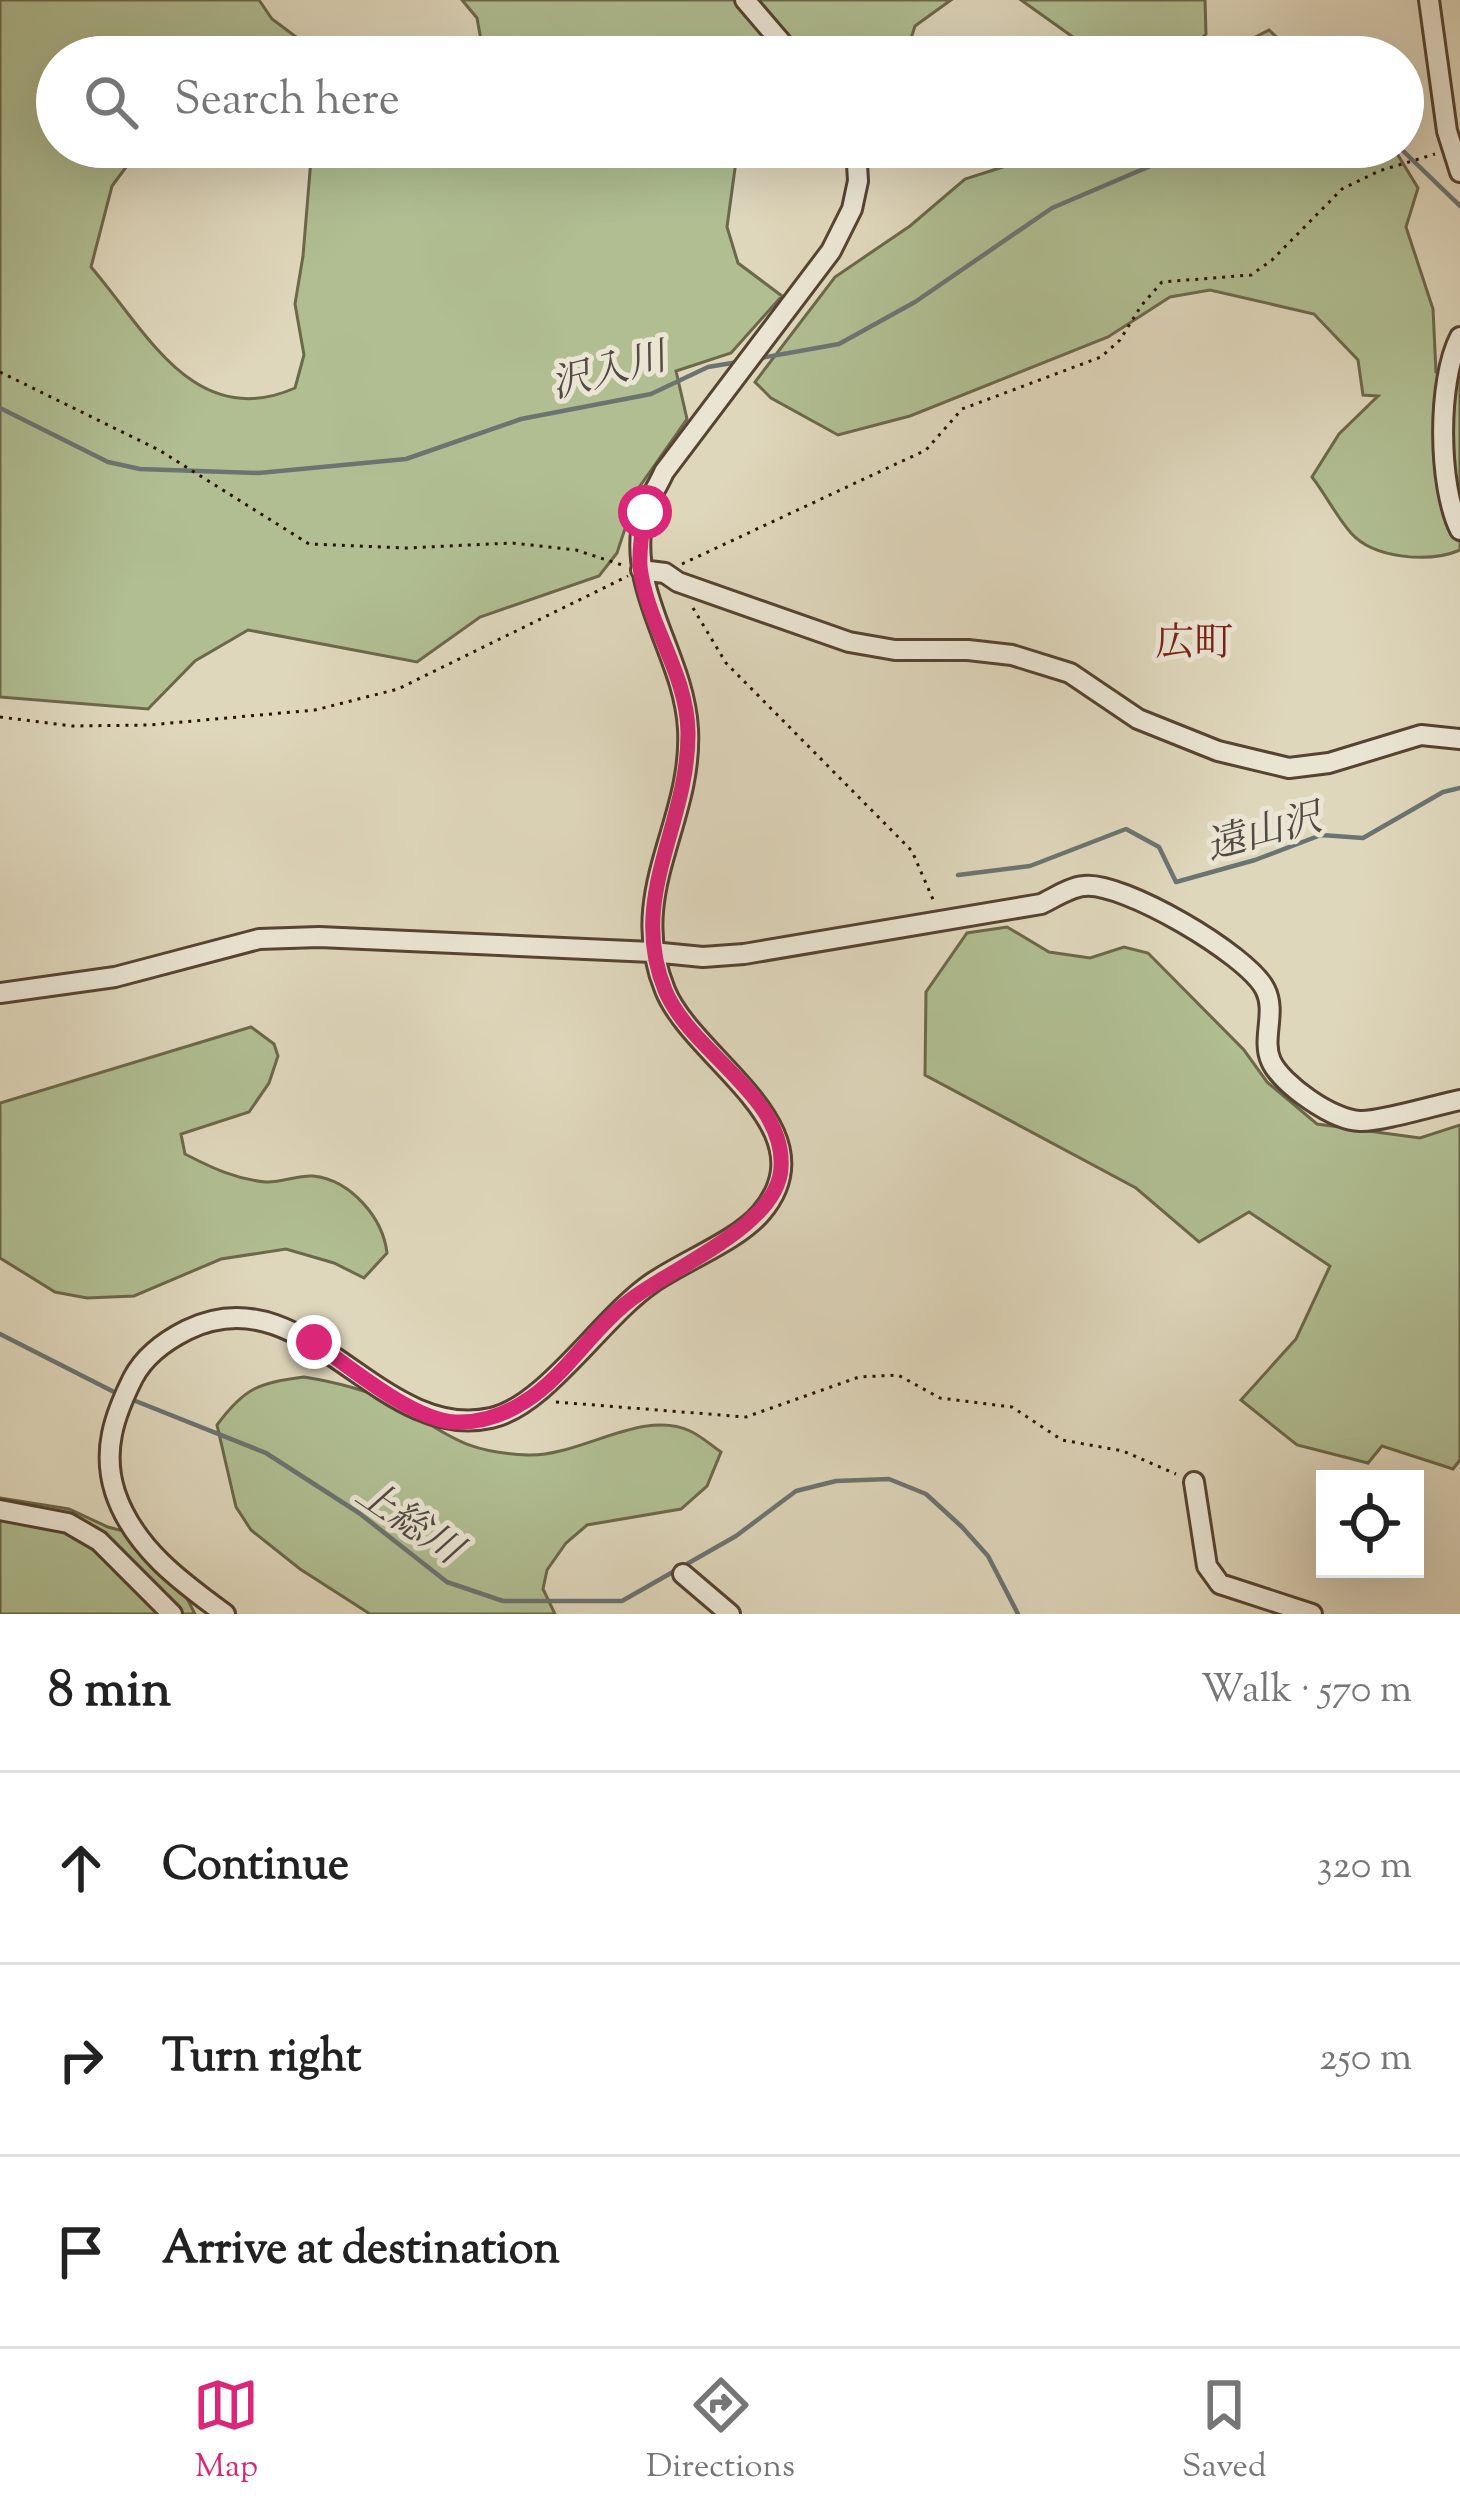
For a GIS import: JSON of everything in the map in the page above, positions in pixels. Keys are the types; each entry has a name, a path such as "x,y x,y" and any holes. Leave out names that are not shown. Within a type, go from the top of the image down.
{"street":[{"path":"1429,0 1457,164"},
{"path":"748,6 775,36"},
{"path":"224,1614 174,1576 132,1526 108,1469 109,1444 121,1403 140,1365 167,1340 201,1323 239,1317 278,1324 427,1416 453,1422 488,1419 530,1399 614,1312 651,1284 753,1222 776,1190 781,1169 778,1138 769,1120 754,1097 691,1033 666,994 652,952 652,893 685,778 688,730 681,683 640,570 645,512 664,472 831,251 852,209 857,168"},
{"path":"1460,337 1445,397 1446,482 1460,530"},
{"path":"640,570 849,642 896,650 968,650 1051,667 1089,682 1138,719 1218,752 1289,768 1330,763 1421,735 1460,739"},
{"path":"0,993 115,977 260,940 319,937 703,957 744,954 1041,904 1083,886 1107,889 1207,937 1255,972 1268,994 1268,1056 1281,1077 1326,1110 1359,1122 1460,1100"},
{"path":"1194,1482 1207,1565 1220,1584 1312,1614"},
{"path":"0,1510 68,1523 99,1541 172,1614"},
{"path":"683,1574 730,1614"}],"path":[{"path":"1424,167 1457,164"},
{"path":"940,923 912,850 726,663 672,578 926,450 962,409 1101,357 1120,340 1162,281 1251,274 1272,260 1342,189 1379,171 1412,168"},
{"path":"0,372 159,450 309,544 406,548 512,543 575,550 640,570"},
{"path":"0,716 72,726 148,725 315,710 398,689 640,570"},
{"path":"530,1399 746,1417 859,1377 898,1375 940,1398 1012,1407 1062,1440 1123,1450 1194,1482"}],"green space":[{"path":"0,0 259,0 272,19 295,36 36,36 36,168 125,168 112,186 91,267 176,368 201,386 229,397 260,398 295,388 304,355 295,304 310,168 735,168 727,227 738,263 782,296 731,353 676,371 687,419 638,489 617,553 599,576 480,617 417,662 248,630 195,661 148,709 0,697"},
{"path":"462,0 951,0 915,26 912,36 480,36 477,18"},
{"path":"1021,0 1205,0 1204,36 1072,36"},
{"path":"1000,168 1406,168 1418,188 1406,227 1433,309 1436,372 1460,376 1460,550 1403,556 1374,548 1351,533 1312,477 1339,434 1378,396 1363,395 1358,360 1314,314 1210,290 1170,297 1108,337 910,416 838,435 771,398 755,382 835,277 910,226 965,179"},
{"path":"1007,927 1049,952 1090,958 1124,947 1148,953 1244,1050 1267,1082 1317,1124 1420,1138 1460,1125 1460,1460 1453,1469 1382,1446 1368,1463 1297,1445 1241,1400 1296,1339 1330,1266 1249,1212 1199,1242 1136,1188 925,1075 926,992 967,933"},
{"path":"251,1027 274,1044 278,1056 269,1083 249,1112 181,1134 185,1154 244,1178 272,1182 313,1176 352,1193 372,1214 387,1253 364,1278 334,1263 286,1249 221,1259 134,1296 87,1298 55,1292 0,1258 0,1103"},
{"path":"304,1377 372,1394 486,1450 548,1454 652,1425 690,1431 721,1452 707,1486 681,1509 587,1525 566,1543 547,1570 543,1589 555,1614 370,1614 300,1569 251,1530 236,1507 217,1425 254,1389"},
{"path":"0,1498 69,1509 139,1535 173,1571 195,1614 0,1614"}],"waterway":[{"name":"沢入川","path":"761,358 839,344 915,302 1052,208 1146,168"},
{"name":"沢入川","path":"1421,168 1460,206"},
{"name":"沢入川","path":"0,408 108,462 140,469 259,473 406,459 521,419 651,394 708,367 738,362"},
{"name":"遠山沢","path":"958,875 1030,866 1126,829 1159,847 1176,882 1321,835 1363,838 1443,792 1460,788"},
{"name":"上総川","path":"0,1334 118,1394"},
{"name":"上総川","path":"128,1398 266,1453 359,1513 447,1582 503,1601 622,1601 736,1536 796,1491 836,1481 889,1479 926,1494 962,1527 988,1556 1018,1614"}],"district":[{"name":"広町","path":"1194,641"}],"route":[{"path":"314,1342 427,1416 453,1422 505,1414 530,1399 614,1312 753,1222 776,1190 781,1169 778,1138 769,1120 754,1097 691,1033 666,994 652,952 652,893 685,778 688,730 681,683 640,570 645,512"}]}
